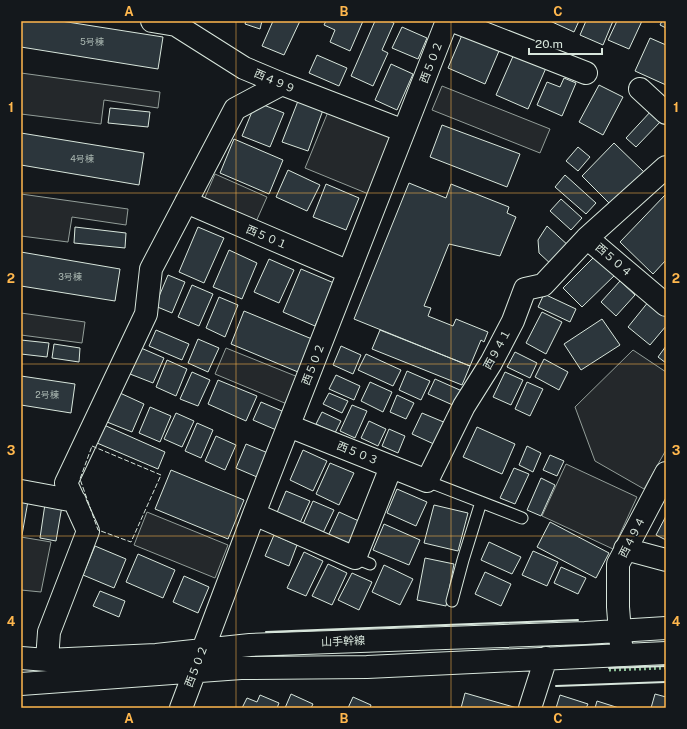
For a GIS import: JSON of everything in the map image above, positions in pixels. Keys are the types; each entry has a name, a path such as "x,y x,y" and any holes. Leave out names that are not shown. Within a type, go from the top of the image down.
{"street":[{"name":"西４９９","path":"152,21 176,25 244,68 404,131"},
{"name":"西５０２","path":"181,708 254,514 447,21"},
{"path":"453,21 586,73"},
{"path":"47,660 49,632 88,531 66,482 146,314 151,269 235,109 282,84"},
{"path":"640,89 666,113"},
{"name":"西５０４","path":"666,167 587,238 666,305"},
{"name":"西５０１","path":"186,202 349,272"},
{"name":"西９４１","path":"427,481 464,406 513,321 525,289 543,285 587,238"},
{"name":"西５０３","path":"289,426 427,481"},
{"path":"254,514 363,561 391,467"},
{"name":"西４９４","path":"622,655 618,607 618,564 666,472"},
{"path":"21,491 75,501"},
{"path":"625,549 666,560"},
{"name":"山手幹線","path":"21,658 47,660 156,655 250,645 585,633 666,628"},
{"path":"21,684 241,668 367,667 666,653"},
{"path":"530,708 546,658"}],"lane":[{"path":"427,481 522,518"},
{"path":"452,601 481,502"}],"shaded area":[{"path":"21,73 160,92 158,108 104,100 101,124 21,114"},
{"path":"442,86 550,129 540,153 432,110"},
{"path":"330,107 393,134 371,195 305,168"},
{"path":"215,174 267,197 255,224 203,202"},
{"path":"21,194 128,209 126,225 72,217 68,242 21,236"},
{"path":"21,313 85,322 82,343 21,335"},
{"path":"226,348 298,377 287,404 215,374"},
{"path":"633,350 666,372 666,450 644,489 595,461 575,407"},
{"path":"566,464 637,497 613,549 542,516"},
{"path":"147,512 228,545 215,578 134,545"},
{"path":"21,537 51,542 41,592 21,590"}],"building":[{"path":"21,21 61,21 163,37 158,69 21,47"},
{"path":"246,21 262,21 260,29 245,24"},
{"path":"273,21 300,21 284,55 262,46"},
{"path":"326,21 363,21 350,51 330,42 335,30 324,25"},
{"path":"375,21 389,21 394,23 382,50 388,53 373,86 351,76"},
{"path":"550,21 579,21 574,32"},
{"path":"586,21 613,21 603,45 580,35"},
{"path":"617,21 642,21 629,49 608,40"},
{"path":"662,21 666,21 666,28 660,25"},
{"path":"402,27 427,38 418,59 392,48"},
{"path":"462,35 499,51 485,84 448,68"},
{"path":"650,38 666,45 666,85 635,71"},
{"path":"514,54 546,68 528,109 496,95"},
{"path":"317,55 347,68 339,86 309,73"},
{"path":"391,64 413,74 397,110 375,100"},
{"path":"564,78 576,83 562,116 537,105 547,82 560,87"},
{"path":"599,85 623,97 603,135 579,122"},
{"path":"298,101 323,110 308,151 282,142"},
{"path":"256,102 284,113 270,147 242,136"},
{"path":"110,108 150,112 148,127 108,123"},
{"path":"652,110 662,120 636,147 626,138"},
{"path":"442,125 520,154 507,187 430,157"},
{"path":"21,133 144,153 139,185 21,165"},
{"path":"234,139 283,160 269,194 220,173"},
{"path":"614,143 644,172 611,205 582,176"},
{"path":"578,147 590,157 578,171 566,161"},
{"path":"288,170 320,185 307,211 276,197"},
{"path":"565,175 596,203 586,214 555,187"},
{"path":"409,183 446,198 451,184 509,207 507,213 516,217 500,256 449,244 424,306 431,308 428,316 453,326 456,319 488,332 484,342 481,340 470,366 354,319"},
{"path":"326,184 359,198 346,230 313,217"},
{"path":"666,194 666,260 653,274 620,242"},
{"path":"561,199 582,218 571,230 550,211"},
{"path":"547,226 570,247 553,266 539,253 538,240"},
{"path":"75,227 126,233 125,248 74,243"},
{"path":"198,227 224,238 204,283 179,272"},
{"path":"229,250 257,263 242,299 213,287"},
{"path":"21,252 120,269 115,301 21,286"},
{"path":"597,254 617,273 582,307 563,288"},
{"path":"269,259 294,270 279,303 254,292"},
{"path":"301,269 334,283 315,326 283,312"},
{"path":"168,275 185,282 172,313 155,306"},
{"path":"620,281 635,295 616,316 601,302"},
{"path":"192,285 213,294 199,326 178,317"},
{"path":"544,294 576,309 570,322 538,307"},
{"path":"219,297 238,305 225,337 206,328"},
{"path":"649,301 666,315 666,326 650,345 628,327"},
{"path":"244,311 312,339 298,372 231,344"},
{"path":"542,312 562,322 546,354 526,343"},
{"path":"602,319 620,345 581,370 564,344"},
{"path":"156,330 189,344 182,360 149,346"},
{"path":"380,330 470,366 462,385 372,349"},
{"path":"198,339 219,348 208,372 188,363"},
{"path":"21,340 49,343 47,357 21,354"},
{"path":"54,344 80,348 79,362 52,358"},
{"path":"341,346 361,355 353,374 333,365"},
{"path":"666,346 666,363 658,357"},
{"path":"141,348 164,358 153,383 130,374"},
{"path":"515,352 537,363 530,378 507,367"},
{"path":"366,354 401,370 393,386 358,370"},
{"path":"544,359 568,372 559,390 535,377"},
{"path":"167,360 187,369 176,396 156,387"},
{"path":"407,371 430,381 421,400 399,390"},
{"path":"192,372 210,380 198,406 180,399"},
{"path":"505,372 523,380 511,405 493,397"},
{"path":"336,375 360,386 354,400 329,389"},
{"path":"21,376 75,384 71,413 21,405"},
{"path":"435,379 462,391 455,406 428,394"},
{"path":"218,380 257,396 246,421 208,404"},
{"path":"370,382 392,392 383,412 361,401"},
{"path":"527,382 543,389 530,416 515,409"},
{"path":"120,393 144,404 132,432 107,422"},
{"path":"329,393 348,401 342,413 323,404"},
{"path":"397,395 414,403 406,419 390,412"},
{"path":"261,402 289,414 281,432 253,420"},
{"path":"352,405 367,411 355,438 340,431"},
{"path":"150,407 171,416 160,442 139,433"},
{"path":"322,412 341,421 335,433 316,424"},
{"path":"176,413 194,421 182,447 164,439"},
{"path":"422,413 446,423 436,445 412,434"},
{"path":"369,421 386,429 378,446 361,438"},
{"path":"197,423 213,430 201,458 185,451"},
{"path":"104,425 165,452 158,469 97,443"},
{"path":"477,427 515,444 502,474 463,457"},
{"path":"389,429 405,436 398,453 382,446"},
{"path":"216,436 236,445 225,470 205,461"},
{"path":"246,444 268,453 257,477 236,468"},
{"path":"527,446 541,453 533,472 519,465"},
{"path":"303,450 327,461 313,491 290,480"},
{"path":"550,455 564,461 557,476 543,470"},
{"path":"330,463 354,473 339,505 316,494"},
{"path":"514,468 529,474 515,504 500,498"},
{"path":"171,470 244,500 228,539 155,509"},
{"path":"541,478 555,485 541,516 527,510"},
{"path":"397,489 427,502 416,526 387,513"},
{"path":"286,491 310,501 299,525 276,515"},
{"path":"21,500 28,501 22,535 21,535"},
{"path":"313,501 334,510 323,533 303,524"},
{"path":"45,504 62,506 56,541 40,538"},
{"path":"434,505 468,513 458,551 424,543"},
{"path":"339,512 361,522 350,546 328,536"},
{"path":"666,516 666,540 656,535"},
{"path":"550,522 609,553 596,578 537,547"},
{"path":"384,524 420,540 409,565 373,550"},
{"path":"274,535 297,545 289,566 265,556"},
{"path":"489,542 521,557 512,574 481,560"},
{"path":"95,546 126,559 114,588 83,575"},
{"path":"533,551 558,562 547,586 522,575"},
{"path":"304,552 323,561 306,596 287,588"},
{"path":"138,554 175,570 163,598 126,582"},
{"path":"425,558 454,564 446,606 417,600"},
{"path":"328,564 347,573 332,605 312,596"},
{"path":"384,565 413,579 400,605 372,592"},
{"path":"561,567 586,578 578,594 554,583"},
{"path":"485,572 511,584 501,606 475,594"},
{"path":"352,573 372,582 359,610 338,600"},
{"path":"184,576 209,587 198,613 173,602"},
{"path":"100,591 125,601 119,617 93,606"},
{"path":"465,693 517,708 461,708"},
{"path":"291,694 313,704 311,708 285,708"},
{"path":"655,694 666,697 666,708 651,708"},
{"path":"260,695 279,703 277,708 242,708 247,698 257,702"},
{"path":"560,695 588,704 586,708 556,708"},
{"path":"353,697 371,705 370,708 348,708"},
{"path":"597,701 619,708 595,708"}],"hedge":[{"path":"609,670 666,668"}],"fence":[{"path":"92,446 161,475 131,542 98,530 80,479 92,446"}],"wall":[{"path":"266,632 578,620"},
{"path":"609,668 666,666"},
{"path":"556,686 666,682"}]}
